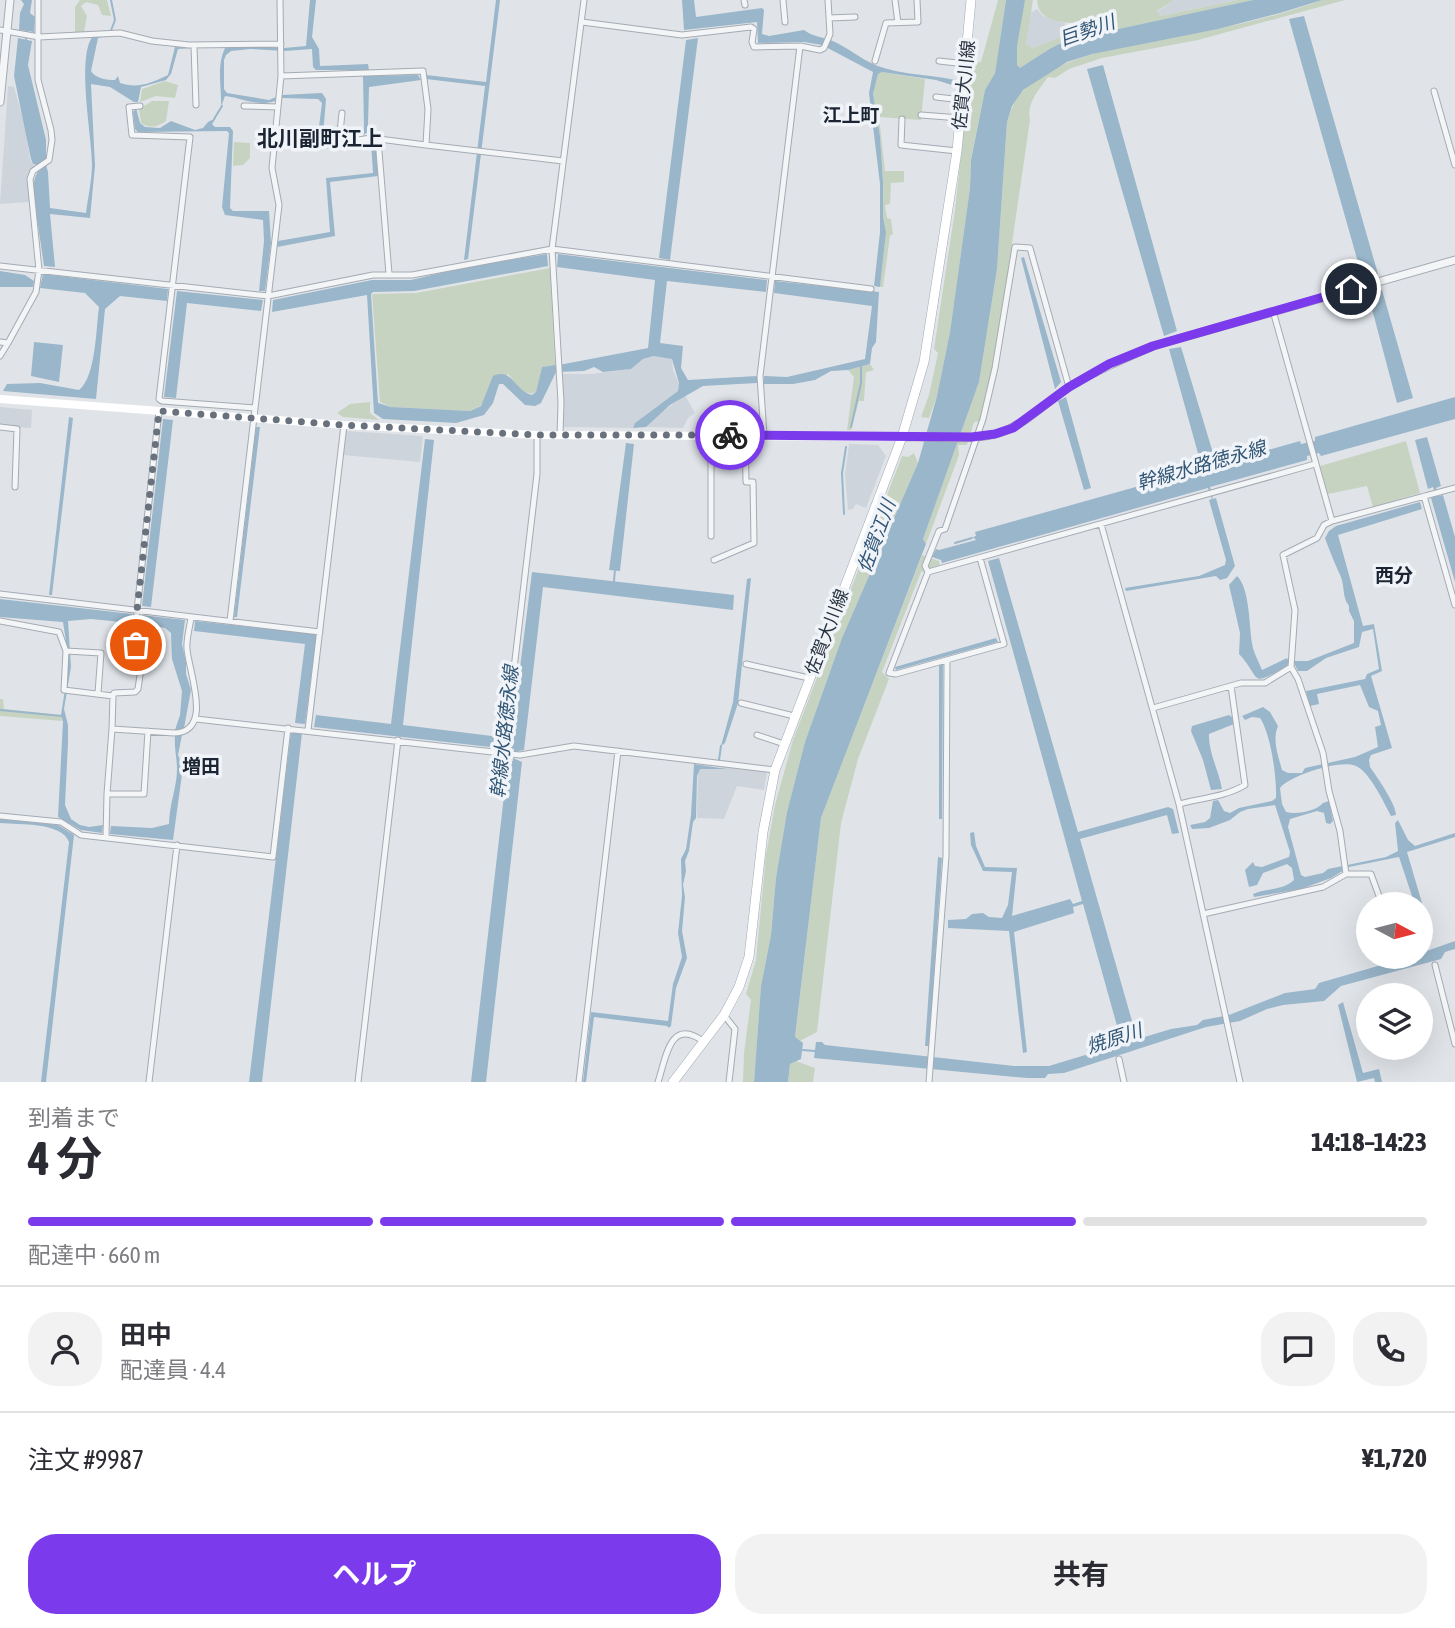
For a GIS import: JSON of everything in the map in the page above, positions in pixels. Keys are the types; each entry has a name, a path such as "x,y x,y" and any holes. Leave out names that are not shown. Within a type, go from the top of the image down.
{"main road":[{"name":"佐賀大川線","path":"673,1082 724,1016 739,987 749,957 763,832 775,770 902,437 924,362 957,151 971,0"},
{"path":"0,399 159,411 254,413 344,425 537,435 902,437"}],"street":[{"path":"0,102 4,30 10,0"},
{"path":"0,356 46,270 30,190 33,171 49,160 52,140 38,89 38,0"},
{"path":"230,621 279,205 272,168 281,76 280,0"},
{"path":"560,435 552,249 584,0"},
{"path":"783,0 785,22"},
{"path":"582,22 692,34 751,27 754,29 754,47 800,46 820,50 830,38 828,0"},
{"path":"895,0 898,23"},
{"path":"875,61 886,23 918,22 917,0"},
{"path":"829,18 855,17"},
{"path":"4,30 39,37 110,33 192,45 281,44"},
{"path":"192,45 196,105"},
{"path":"764,436 760,376 800,46"},
{"path":"939,61 966,64"},
{"path":"281,76 422,71 428,109 426,145"},
{"path":"1434,90 1455,164"},
{"path":"936,97 962,100"},
{"path":"244,106 278,100"},
{"path":"137,106 129,107 132,135 190,137 159,399 254,413"},
{"path":"339,139 342,113"},
{"path":"921,115 960,118"},
{"path":"902,119 901,145 957,151"},
{"path":"276,141 318,146 339,139 375,139 564,161"},
{"path":"375,139 389,274"},
{"path":"980,558 1004,644 896,674 889,673 928,572 925,566 939,531 945,529 971,459 974,436 995,368 1015,247 1030,248 1069,387"},
{"path":"0,266 46,270 172,292 268,303 389,274 412,275 552,249 871,289"},
{"path":"902,437 995,434 1013,428 1069,387 1109,364 1153,346 1455,260"},
{"path":"1273,311 1332,521"},
{"path":"0,342 8,343"},
{"path":"106,837 113,696 114,693 138,690 142,661 136,645 137,610 159,411"},
{"path":"308,730 344,425"},
{"path":"0,427 17,429 15,487"},
{"path":"504,753 537,474 537,435"},
{"path":"711,435 711,536"},
{"path":"714,560 754,543 753,482 746,482 745,436"},
{"path":"928,572 1315,464"},
{"path":"1346,869 1325,766 1298,679 1291,667 1294,610 1283,555 1317,538 1324,525 1332,521 1455,488"},
{"path":"1424,496 1455,605"},
{"path":"1101,524 1179,804 1240,1082"},
{"path":"0,594 137,610 190,623 230,621 320,632"},
{"path":"0,621 59,632 69,651 66,690 113,696"},
{"path":"112,729 183,733 196,719 198,705 187,647 190,623"},
{"path":"69,651 101,653 98,693"},
{"path":"929,1082 946,856 947,660"},
{"path":"746,664 809,678"},
{"path":"1153,708 1241,683 1265,683 1291,667"},
{"path":"1179,804 1208,796 1219,796 1245,785 1231,686"},
{"path":"741,703 794,716"},
{"path":"196,719 520,755 573,747 775,770"},
{"path":"0,816 61,822 81,835 273,857 288,728"},
{"path":"107,794 144,794 148,732"},
{"path":"757,735 784,744"},
{"path":"358,1082 398,740"},
{"path":"579,1082 618,751"},
{"path":"149,1082 177,845"},
{"path":"1203,914 1323,887 1346,869 1370,874 1377,892"},
{"path":"1435,965 1455,1044"},
{"path":"724,1016 734,1029 729,1082"},
{"path":"658,1082 669,1044 676,1036 687,1033 704,1042"},
{"path":"1119,1059 1124,1082"}],"shaded area":[{"path":"1174,0 1238,0 1160,16 1157,12"},
{"path":"1037,9 1043,16 1065,23 1068,34 1033,48 1026,44 1030,13"},
{"path":"8,86 14,87 25,125 30,160 34,166 30,172 30,202 0,204"},
{"path":"653,356 672,359 679,384 678,391 635,423 633,428 562,427 560,374 591,374 631,369 643,359"},
{"path":"685,395 695,413 688,418 683,428 646,427 653,419"},
{"path":"0,407 32,410 31,428 0,426"},
{"path":"346,431 423,436 420,462 343,455"},
{"path":"849,444 878,445 886,456 866,508 856,504 853,509 848,510 845,474"},
{"path":"722,766 767,772 764,790 737,786 724,819 697,818 698,767 720,769"}],"green space":[{"path":"80,0 107,0 111,16 102,15 98,5 86,2 81,6 87,16 84,32 75,33 75,7"},
{"path":"998,0 1006,0 995,73 985,90 971,159 970,188 950,332 937,396 929,418 921,417 938,353 934,349 955,210 971,63 981,62"},
{"path":"1025,0 1033,0 1026,44 1033,48 1092,28 1091,24 1050,18 1043,14 1037,0 1174,0 1157,11 1160,16 1238,0 1253,0 1066,41 1015,72 1014,38"},
{"path":"1322,0 1345,0 1198,40 1102,58 1069,69 1055,78 1048,77 1030,108 994,367 980,421 974,422 967,445 958,445 959,455 926,544 923,539 979,382 997,269 1007,122 1019,96 1044,75 1089,55 1140,42 1241,24"},
{"path":"878,73 925,79 921,120 879,117 885,171 904,171 904,182 891,183 890,204 885,205 893,234 890,236 883,287 880,287 886,232 880,136 873,94"},
{"path":"165,81 178,85 175,98 156,96 140,102 142,89"},
{"path":"152,101 169,101 166,121 151,127 141,123 139,109"},
{"path":"234,142 250,143 250,158 243,165 233,166"},
{"path":"550,268 555,365 542,367 536,392 524,391 508,374 480,406 470,411 391,407 380,402 372,294 416,293"},
{"path":"870,364 874,370 866,372 864,401 859,401 851,430 847,430 854,377 848,370"},
{"path":"370,402 370,413 379,420 343,417 337,413 350,404"},
{"path":"1406,441 1420,493 1373,507 1367,486 1328,494 1320,466"},
{"path":"914,453 918,463 842,638 805,742 787,812 776,878 771,935 761,986 754,1082 743,1082 751,1000 746,994 756,960 766,855 775,805 793,740 902,456 908,457"},
{"path":"922,555 939,561 940,566 921,572 882,672 889,679 858,759 841,823 817,1032 800,1041 795,1038 821,818"},
{"path":"0,699 3,699 4,709 61,715 63,721 0,716"},
{"path":"796,1061 815,1068 813,1082 788,1082 790,1064"}],"water":[{"path":"21,0 32,0 30,13 35,17 34,32 19,30 20,13 24,4"},
{"path":"310,0 316,0 312,37 319,49 320,66 368,64 369,70 316,70 313,67 312,49 231,51 224,60 224,89 227,93 269,100 276,97 275,101 262,103 225,96 221,107 220,70 225,48 306,46"},
{"path":"496,0 500,0 468,259 464,260 485,86 426,79 426,75 486,82"},
{"path":"682,0 694,0 696,17 762,8 762,34 769,36 804,30 835,42 883,68 955,80 952,85 936,80 882,72 878,74 873,94 880,136 886,232 880,287 874,286 880,232 880,184 869,93 873,72 822,45 804,42 758,43 757,22 684,30"},
{"path":"1006,0 1025,0 1017,46 1017,65 1020,68 1066,41 1091,35 1253,0 1322,0 1218,29 1092,54 1067,62 1023,90 1012,106 1007,122 997,269 979,382 923,539 926,544 821,818 795,1037 803,1043 801,1059 790,1064 788,1082 754,1082 761,986 771,935 776,878 787,812 805,742 842,638 918,463 937,396 950,332 970,188 971,160 985,90 995,73"},
{"path":"1304,16 1378,274 1363,280 1289,19"},
{"path":"110,35 98,38 91,71 105,79 115,80 118,76 120,83 126,85 144,84 168,75 175,47 193,48 178,49 171,74 166,80 141,87 138,102 110,87 91,84 95,166 90,218 50,214 55,267 44,266 33,191 35,179 39,170 46,165 50,208 86,213 92,164 85,78 88,46 93,36"},
{"path":"18,38 32,41 28,65 46,140 46,159 37,165 33,164 31,159 14,76"},
{"path":"698,38 670,260 659,258 686,40"},
{"path":"1103,65 1177,331 1164,336 1087,69"},
{"path":"418,75 421,80 369,87 368,125 375,136 366,133 361,137 342,140 359,135 364,127 363,76"},
{"path":"322,93 326,99 323,136 335,139 334,141 317,142 322,103 318,99 282,98 282,95"},
{"path":"136,108 140,123 145,127 160,128 171,121 195,130 203,128 216,118 212,124 215,127 230,127 233,131 230,208 233,211 269,211 271,243 265,291 259,291 264,241 263,220 225,215 222,207 229,133 138,132 135,129 133,112"},
{"path":"375,141 378,176 330,182 335,236 277,247 278,241 330,232 326,178 373,173 371,142"},
{"path":"547,254 548,266 414,291 373,292 378,403 391,407 470,411 481,406 493,376 505,375 532,395 536,392 542,367 555,365 559,368 559,365 648,348 655,280 557,267 558,254 767,280 766,292 667,281 660,343 683,346 681,368 688,380 757,376 757,383 703,386 670,405 646,427 633,428 635,423 678,391 679,383 672,359 653,356 643,359 631,369 603,372 594,367 584,371 556,372 541,403 535,406 525,405 503,384 499,384 493,403 484,415 456,423 383,419 374,413 367,295 272,312 273,300 372,280 411,280 466,267"},
{"path":"1024,257 1061,382 1055,389 1021,258"},
{"path":"0,271 25,275 34,281 33,287 0,287"},
{"path":"43,274 168,289 167,301 120,296 105,309 96,399 3,391 7,384 40,383 79,390 89,374 99,307 85,293 40,288"},
{"path":"775,281 879,292 876,342 872,348 870,364 831,371 815,380 793,384 764,384 764,376 787,377 865,359 872,306 774,293"},
{"path":"1382,290 1413,398 1397,403 1368,294"},
{"path":"177,291 263,300 261,311 187,303 176,398 164,397"},
{"path":"34,342 63,345 59,382 31,376"},
{"path":"1181,347 1213,453 1199,457 1169,349"},
{"path":"1066,397 1091,488 1084,490 1058,401"},
{"path":"1455,397 1455,419 1321,456 1319,453 1307,456 1307,460 1210,487 1213,499 1216,498 1235,566 1227,578 1220,580 1216,576 1126,591 1125,588 1199,576 1225,565 1208,488 942,563 932,557 936,549 976,540 973,537 976,536 975,532 1300,441 1301,444 1315,441 1315,437"},
{"path":"69,417 73,418 52,595 49,595"},
{"path":"163,419 173,420 151,607 142,606"},
{"path":"256,427 260,427 237,617 234,617"},
{"path":"1427,437 1441,486 1436,488 1438,496 1443,495 1455,537 1455,582 1431,498 1436,496 1433,487 1428,489 1415,440"},
{"path":"425,439 434,440 403,725 500,737 499,748 314,727 316,715 391,724"},
{"path":"626,443 634,444 620,571 609,570"},
{"path":"1420,502 1422,509 1338,535 1363,626 1374,624 1382,671 1371,676 1392,748 1371,755 1369,760 1370,767 1390,798 1396,815 1391,816 1371,781 1356,766 1349,764 1328,767 1285,783 1280,788 1286,812 1306,812 1329,801 1333,821 1326,823 1324,813 1317,811 1290,819 1288,827 1301,875 1305,877 1323,873 1328,869 1386,857 1398,851 1395,823 1398,820 1408,840 1415,846 1455,833 1455,837 1407,852 1419,892 1411,892 1399,857 1349,867 1331,878 1301,889 1254,897 1253,894 1284,886 1294,880 1292,868 1287,864 1263,873 1257,885 1249,887 1245,870 1253,862 1255,866 1262,867 1289,857 1290,852 1275,805 1248,809 1209,828 1192,829 1190,825 1205,822 1210,818 1213,801 1218,800 1224,811 1230,813 1276,798 1272,757 1264,725 1260,718 1245,720 1242,716 1263,707 1270,712 1278,726 1277,753 1282,770 1288,773 1302,773 1305,768 1355,757 1378,747 1375,727 1381,725 1378,711 1369,707 1360,685 1317,694 1319,704 1310,706 1306,691 1365,679 1367,674 1379,669 1373,629 1362,632 1359,647 1326,658 1307,671 1298,671 1293,661 1308,661 1354,643 1354,621 1345,599 1341,577 1325,538 1336,526"},
{"path":"999,558 1078,832 1168,807 1173,809 1179,833 1172,834 1167,815 1080,839 1134,1028 1119,1033 1083,904 1073,907 1074,913 1014,932 1027,1052 1023,1053 1009,931 948,928 948,920 966,919 972,914 983,913 989,917 1002,918 1008,905 1012,872 983,871 971,845 970,833 974,832 976,846 985,867 1017,868 1012,916 1070,899 1073,904 1082,901 988,561"},
{"path":"532,572 734,595 733,610 543,587 524,750 514,752 514,749 510,748"},
{"path":"1237,576 1244,589 1253,646 1262,670 1287,658 1289,662 1287,666 1261,679 1254,675 1239,654 1240,633 1229,585"},
{"path":"751,578 738,703 725,743 721,746 733,702 747,579"},
{"path":"0,599 132,614 132,623 91,619 68,621 71,667 64,709 68,725 65,805 71,819 89,827 103,825 102,833 81,830 58,817 63,721 61,715 66,683 67,648 63,622 0,617"},
{"path":"142,615 185,620 182,644 191,690 184,728 180,731 175,730 180,715 182,691 172,659 171,633 165,628 142,623"},
{"path":"195,621 317,634 305,724 295,723 305,644 194,631"},
{"path":"996,638 998,642 896,670 895,667"},
{"path":"939,665 943,665 942,819 939,819"},
{"path":"1229,715 1234,724 1209,734 1210,748 1222,789 1211,790 1191,731 1192,726"},
{"path":"291,732 302,733 262,1082 249,1082"},
{"path":"182,735 178,755 183,767 173,840 110,834 111,826 152,828 169,824 177,776 175,736"},
{"path":"513,758 522,762 486,1082 471,1082 508,761 513,761"},
{"path":"694,764 727,769 700,769 697,776 696,818 685,861 683,885 685,897 682,931 687,958 676,988 671,1026 669,1028 594,1017 586,1082 583,1082 591,1012 668,1021 673,984 682,957 678,933 682,896 681,859 686,849 691,815"},
{"path":"0,819 58,825 74,835 46,1082 41,1082 69,842 58,831 49,828 0,823"},
{"path":"938,857 942,858 929,1046 925,1046"},
{"path":"1455,941 1455,949 1445,952 1441,959 1433,961 1433,949"},
{"path":"1364,970 1400,970 1341,986 1324,1001 1267,1009 1240,1021 1206,1027 1064,1073 1048,1074 1045,1078 814,1058 816,1042 822,1042 825,1045 1014,1066 1049,1066 1171,1029 1197,1025 1203,1020 1229,1015 1285,993 1315,989 1319,983"},
{"path":"1343,1002 1356,1048 1356,1060 1359,1060 1363,1073 1379,1069 1382,1082 1375,1082 1374,1078 1357,1082 1338,1005"}],"waterway":[{"path":"110,33 115,20 111,0"},
{"path":"26,39 27,31"},
{"path":"214,119 222,106"},
{"path":"851,427 861,383 861,367"},
{"path":"844,514 842,473 846,447"},
{"name":"幹線水路徳永線","path":"955,543 972,538"},
{"path":"614,581 615,569"},
{"path":"0,710 62,716"},
{"path":"719,760 721,746"},
{"name":"焼原川","path":"803,1050 815,1051"}],"way so far":[{"path":"136,645 137,610 159,411 344,425 537,435 730,435"}],"district":[{"name":"江上町","path":"851,115"},
{"name":"北川副町江上","path":"320,139"},
{"name":"西分","path":"1394,575"},
{"name":"増田","path":"201,766"}],"route":[{"path":"730,435 972,437 995,434 1013,428 1069,387 1109,364 1153,346 1351,289"}],"water label":[{"name":"巨勢川","path":"1087,30"},
{"name":"佐賀江川","path":"876,536"}]}
